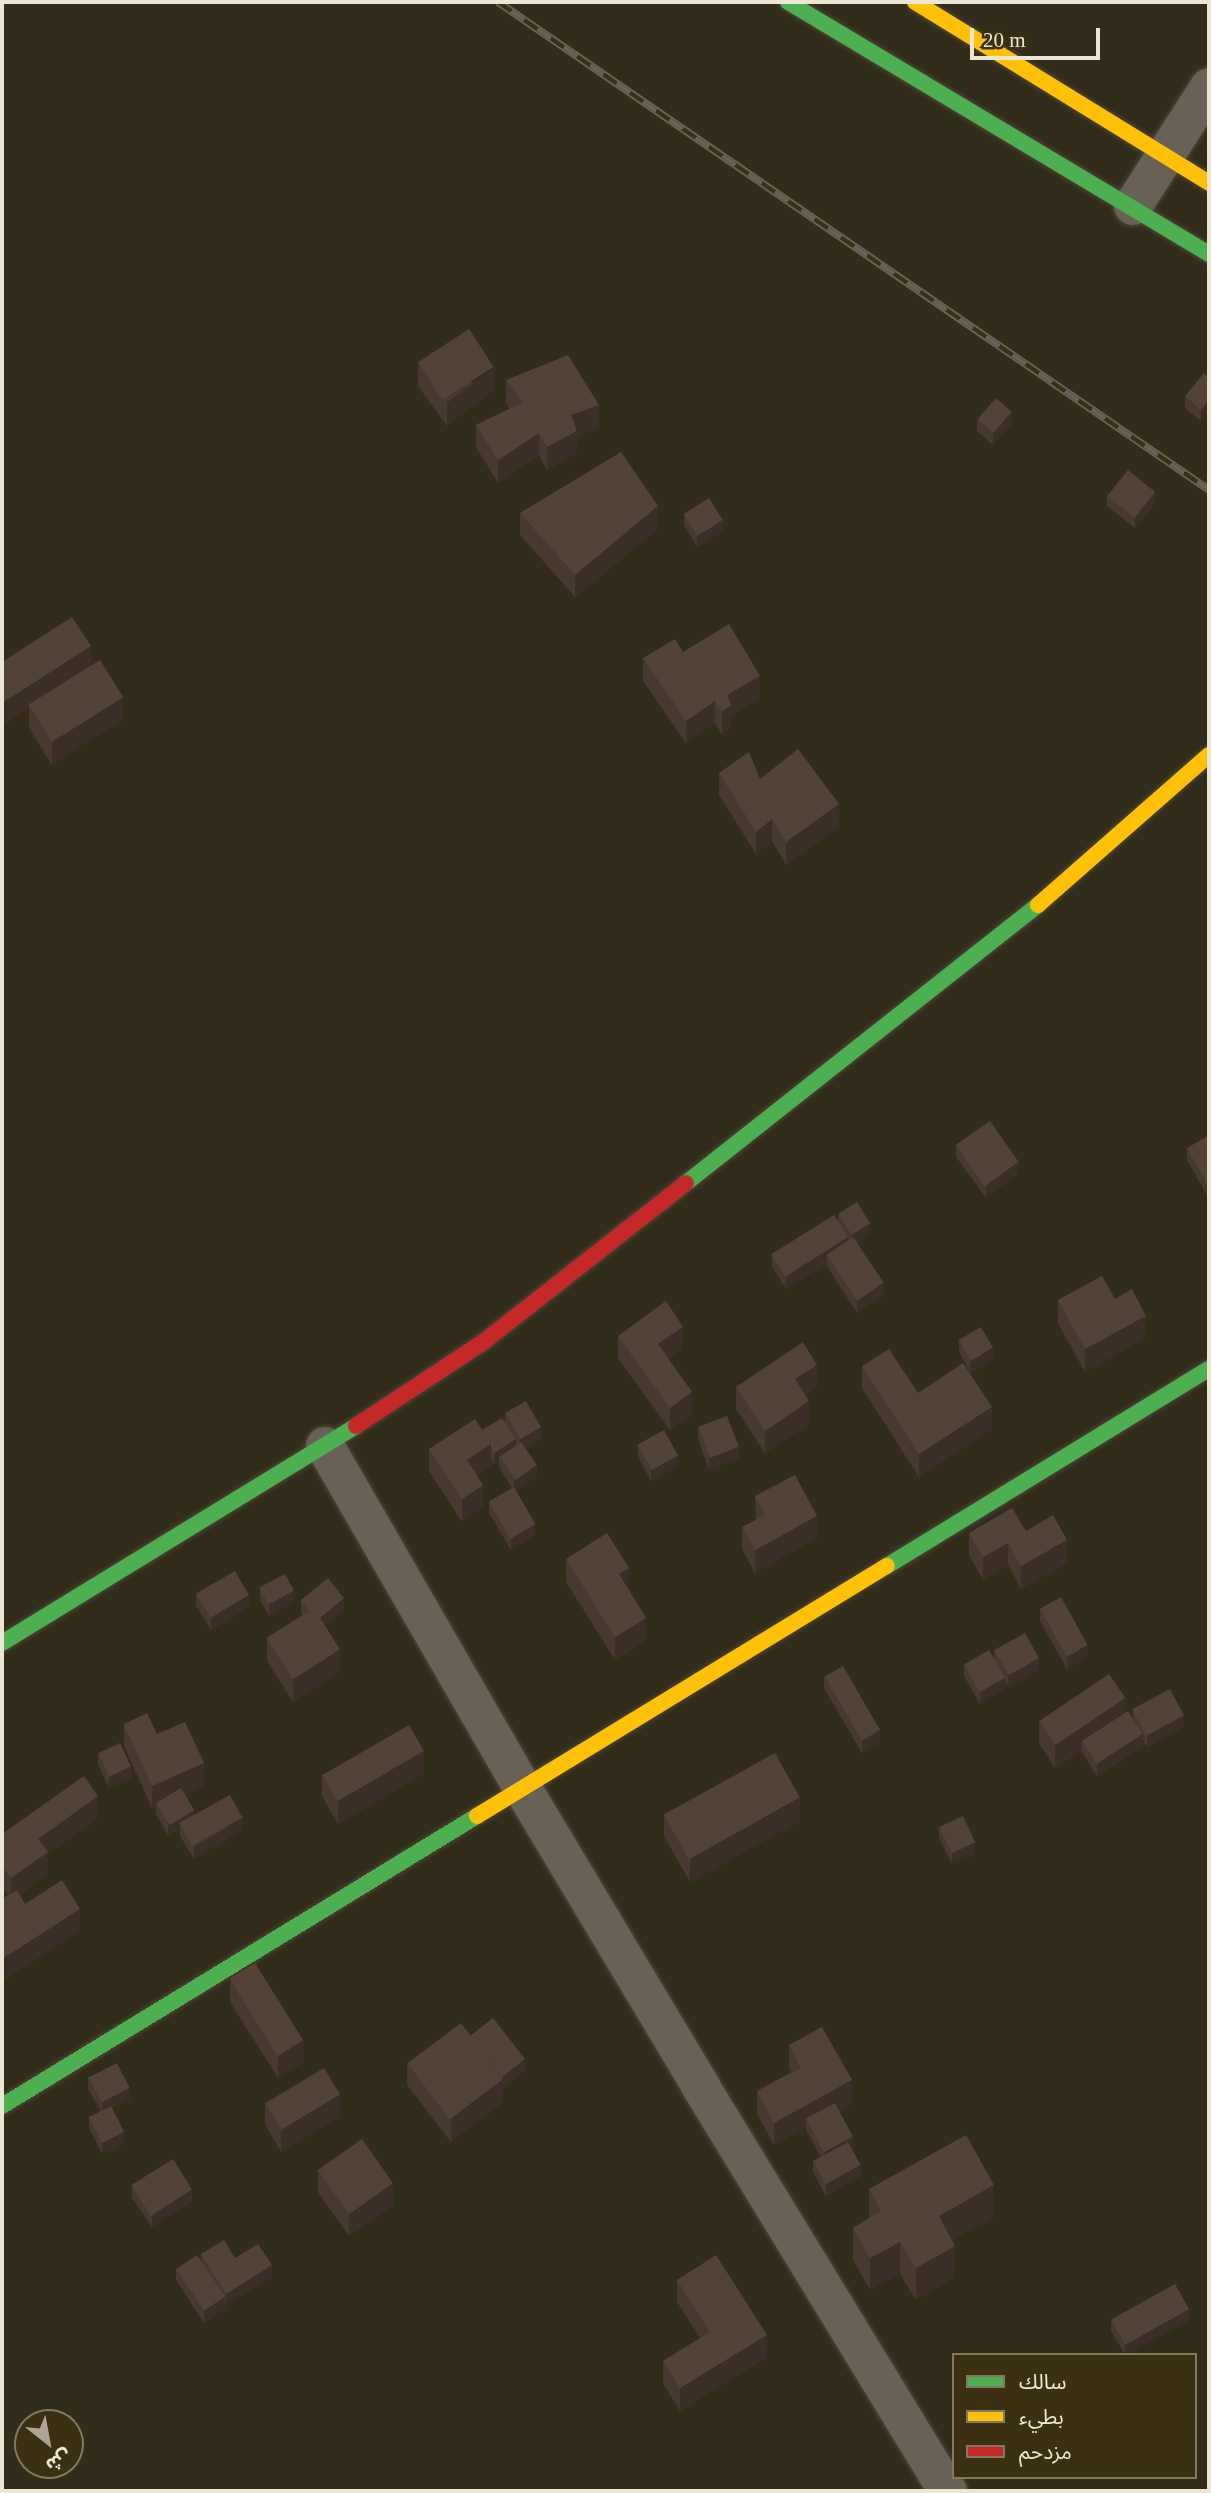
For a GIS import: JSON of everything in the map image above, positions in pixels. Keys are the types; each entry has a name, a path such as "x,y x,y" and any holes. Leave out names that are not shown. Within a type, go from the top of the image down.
{"street":[{"path":"788,2 1133,206 1209,254"},
{"path":"915,2 1209,183"},
{"path":"1133,206 1209,87"},
{"path":"2,1643 325,1446 482,1343 663,1204 1010,929 1209,755"},
{"path":"2,2106 1209,1369"},
{"path":"325,1446 523,1789 948,2491"}],"building":[{"path":"469,329 494,367 442,400 418,362"},
{"path":"568,355 599,405 571,415 577,431 547,447 539,433 498,460 476,425 523,402 506,380"},
{"path":"1204,373 1209,378 1209,399 1201,410 1185,396"},
{"path":"996,398 1012,412 993,433 978,419"},
{"path":"621,452 658,506 575,575 520,513"},
{"path":"1128,470 1155,492 1134,518 1107,496"},
{"path":"709,498 723,520 697,536 684,514"},
{"path":"72,617 91,646 2,703 2,662"},
{"path":"729,624 760,676 727,695 731,705 722,712 715,701 686,721 643,658 675,639 683,652"},
{"path":"100,660 123,697 52,742 29,705"},
{"path":"798,749 839,804 786,842 772,819 756,832 719,773 749,752 760,779"},
{"path":"990,1121 1019,1162 984,1186 956,1145"},
{"path":"1208,1136 1209,1139 1209,1187 1187,1148"},
{"path":"857,1202 870,1223 852,1235 838,1214"},
{"path":"834,1215 848,1237 785,1276 771,1254"},
{"path":"853,1237 884,1283 857,1300 826,1255"},
{"path":"1102,1276 1115,1299 1132,1289 1146,1316 1085,1349 1058,1300"},
{"path":"666,1301 683,1327 658,1344 692,1392 670,1408 618,1336"},
{"path":"981,1327 993,1348 970,1361 958,1340"},
{"path":"803,1342 817,1365 795,1379 809,1401 765,1431 736,1387"},
{"path":"889,1349 918,1393 963,1363 992,1407 919,1454 862,1366"},
{"path":"526,1401 541,1427 520,1439 505,1413"},
{"path":"727,1416 739,1447 710,1458 698,1427"},
{"path":"502,1418 516,1439 494,1453 482,1430"},
{"path":"475,1419 491,1444 467,1460 483,1485 462,1499 429,1449"},
{"path":"664,1430 678,1455 652,1470 638,1445"},
{"path":"521,1442 537,1465 516,1480 500,1457"},
{"path":"795,1475 817,1516 755,1550 742,1527 765,1515 755,1496"},
{"path":"514,1487 536,1524 510,1539 489,1502"},
{"path":"1012,1508 1026,1531 1053,1515 1067,1540 1021,1566 1008,1543 983,1557 969,1533"},
{"path":"607,1533 629,1568 619,1574 646,1618 615,1637 566,1559"},
{"path":"235,1571 249,1595 210,1618 196,1594"},
{"path":"285,1574 294,1591 268,1604 259,1588"},
{"path":"328,1578 344,1598 320,1618 314,1608 309,1611 301,1600"},
{"path":"1061,1597 1088,1645 1067,1657 1040,1609"},
{"path":"314,1608 340,1650 292,1679 267,1638"},
{"path":"1025,1633 1039,1658 1008,1675 994,1650"},
{"path":"989,1650 1005,1678 980,1692 964,1664"},
{"path":"843,1666 880,1730 862,1741 825,1676"},
{"path":"1109,1674 1125,1698 1056,1745 1039,1721"},
{"path":"1170,1689 1184,1715 1146,1736 1132,1709"},
{"path":"1128,1711 1143,1734 1097,1764 1082,1741"},
{"path":"147,1713 157,1734 185,1722 204,1763 152,1786 124,1724"},
{"path":"409,1725 424,1751 337,1801 322,1775"},
{"path":"120,1743 131,1767 109,1777 98,1753"},
{"path":"775,1753 800,1798 689,1859 664,1815"},
{"path":"84,1776 98,1796 38,1839 48,1852 11,1878 2,1865 2,1834"},
{"path":"181,1788 194,1810 170,1825 156,1803"},
{"path":"230,1795 243,1818 192,1846 179,1823"},
{"path":"963,1816 975,1842 952,1853 939,1827"},
{"path":"62,1880 80,1909 2,1959 2,1919"},
{"path":"17,1890 25,1904 2,1919 2,1899"},
{"path":"255,1963 303,2040 278,2056 230,1979"},
{"path":"493,2018 525,2059 502,2077 470,2036"},
{"path":"461,2023 503,2079 450,2119 407,2063"},
{"path":"822,2027 852,2080 774,2123 757,2091 801,2068 789,2045"},
{"path":"117,2063 130,2088 101,2102 88,2078"},
{"path":"324,2068 340,2095 282,2130 266,2103"},
{"path":"835,2103 853,2137 824,2152 806,2118"},
{"path":"111,2106 124,2132 102,2143 89,2117"},
{"path":"966,2135 994,2185 939,2216 955,2246 916,2268 900,2242 870,2258 853,2228 881,2211 869,2189"},
{"path":"362,2139 393,2183 349,2214 318,2170"},
{"path":"848,2142 861,2165 826,2184 813,2161"},
{"path":"173,2159 192,2190 151,2215 131,2185"},
{"path":"224,2240 235,2258 258,2244 272,2265 226,2294 201,2254"},
{"path":"197,2255 225,2296 204,2310 176,2269"},
{"path":"716,2255 767,2335 680,2388 663,2361 710,2332 677,2280"},
{"path":"1175,2284 1189,2309 1125,2345 1111,2319"}],"railway":[{"path":"498,2 1209,490"}],"traffic: fast":[{"path":"788,2 1209,254"},
{"path":"686,1183 1038,905"},
{"path":"887,1566 1209,1369"},
{"path":"2,1643 356,1426"},
{"path":"2,2106 477,1816"}],"traffic: slow":[{"path":"915,2 1209,183"},
{"path":"1038,905 1209,755"},
{"path":"477,1816 887,1566"}],"traffic: jam":[{"path":"356,1426 482,1343 686,1183"}]}
